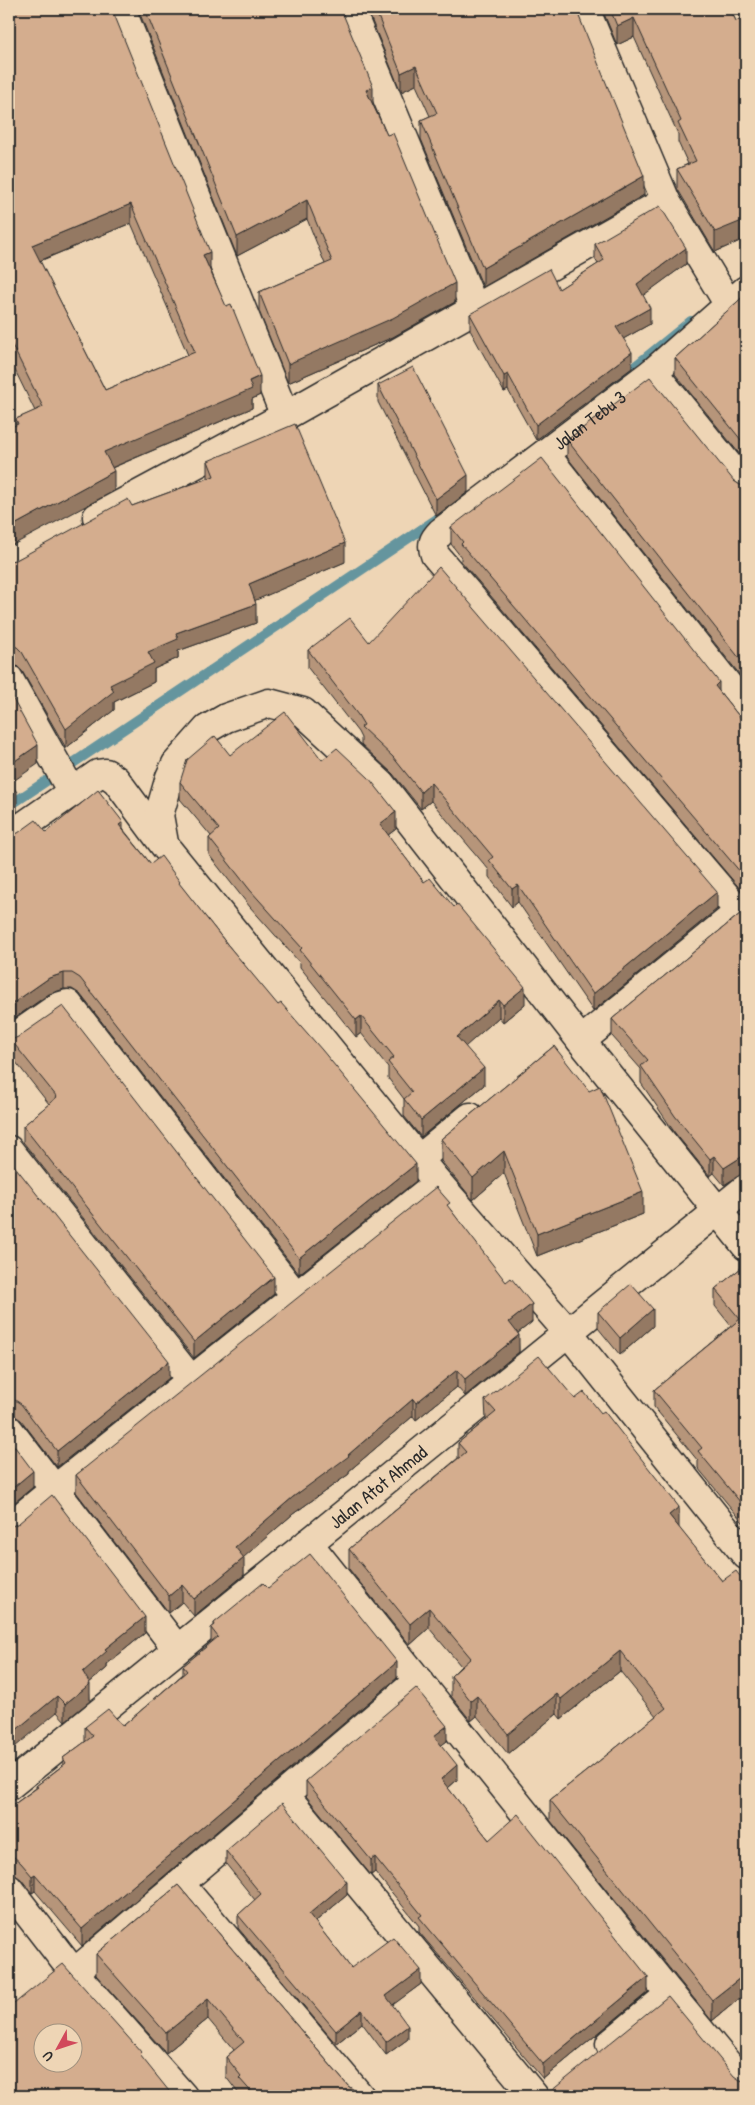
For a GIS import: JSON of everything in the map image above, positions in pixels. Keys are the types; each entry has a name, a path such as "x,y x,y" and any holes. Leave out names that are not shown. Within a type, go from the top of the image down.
{"street":[{"path":"121,9 285,416"},
{"path":"350,9 474,309"},
{"path":"585,9 666,201 707,272 733,298"},
{"path":"78,528 285,416 666,201"},
{"name":"Jalan Tebu 3","path":"733,298 653,372 441,532 434,538 432,547 442,563 743,909"},
{"path":"653,372 746,488"},
{"path":"545,454 746,708"},
{"path":"9,680 72,792"},
{"path":"164,845 159,815 170,777 176,764 207,729 226,718 269,703 303,712 381,784 571,1039 746,1246"},
{"path":"9,836 98,774 106,774 116,780 164,845 438,1183 568,1332 746,1554"},
{"path":"571,1039 743,909"},
{"path":"9,1041 58,1007 68,1004 296,1296"},
{"path":"419,1158 488,1102"},
{"path":"9,1150 191,1380"},
{"path":"9,1527 438,1183"},
{"name":"Jalan Atot Ahmad","path":"9,1786 746,1188"},
{"path":"9,1430 177,1649"},
{"path":"308,1543 746,2086"},
{"path":"74,1973 419,1680"},
{"path":"285,1795 546,2094"},
{"path":"180,1884 360,2096"},
{"path":"9,1889 74,1973 183,2096"},
{"path":"593,2058 670,1994"}],"building":[{"path":"9,9 112,9 210,252 203,255 226,306 231,304 260,376 249,381 252,389 104,452 114,471 9,528 9,428 18,424 16,419 43,407 9,339","holes":["131,204 195,352 105,390 32,245"]},
{"path":"145,9 341,9 373,87 366,90 387,135 393,133 455,283 393,318 288,364 259,292 332,261 307,200 237,237"},
{"path":"375,9 576,9 644,176 483,268 421,120 437,113 416,66 401,73"},
{"path":"610,9 730,9 736,21 746,16 746,213 740,216 742,221 715,232 677,169 696,161 678,123 681,121 634,18 617,26"},
{"path":"660,206 686,248 637,284 650,308 616,327 632,352 536,425 508,374 504,376 470,314 549,269 559,289 604,260 595,244"},
{"path":"746,294 746,446 675,358"},
{"path":"413,367 468,475 436,499 378,385"},
{"path":"650,377 734,481 746,486 746,662 744,664 567,440"},
{"path":"295,424 345,543 249,584 256,604 176,633 178,639 148,652 154,663 110,685 114,691 66,729 22,652 17,647 9,645 9,561 16,560 128,499 132,506 214,476 208,461"},
{"path":"542,458 719,682 715,686 746,725 746,874 742,874 461,544 463,542 451,527"},
{"path":"439,567 717,892 593,994 518,885 512,889 489,860 493,857 431,783 421,792 393,757 361,727 364,725 358,715 308,650 350,618 369,642"},
{"path":"9,692 38,745 9,765"},
{"path":"285,712 322,760 337,748 369,778 396,812 380,824 424,882 430,878 454,907 457,904 525,987 503,1005 499,1000 457,1037 484,1068 421,1120 404,1099 412,1092 388,1062 394,1057 361,1016 356,1020 300,950 302,948 250,890 209,838 219,829 180,782 187,760 215,736 230,755"},
{"path":"9,781 17,792 9,798"},
{"path":"98,790 123,822 119,825 151,864 161,856 179,883 227,944 278,1005 281,1003 322,1050 416,1164 299,1258 80,978 72,973 64,973 49,978 9,1006 9,835 18,833 36,820 46,832"},
{"path":"746,909 746,1156 724,1168 714,1156 710,1159 675,1116 641,1066 648,1060 612,1019"},
{"path":"63,1006 274,1277 194,1342 23,1126 57,1097 11,1040"},
{"path":"554,1046 589,1091 600,1086 643,1192 537,1234 504,1151 473,1178 441,1139"},
{"path":"9,1159 169,1361 57,1451 21,1404 9,1398"},
{"path":"436,1187 450,1203 447,1205 506,1282 511,1278 532,1304 509,1322 519,1335 465,1379 457,1370 416,1403 413,1399 349,1456 293,1497 235,1547 244,1558 194,1599 182,1585 169,1596 76,1475"},
{"path":"746,1264 746,1509 698,1451 702,1448 654,1390 740,1319 715,1289"},
{"path":"631,1284 653,1309 620,1338 598,1312"},
{"path":"539,1356 575,1399 584,1392 601,1413 604,1411 679,1507 669,1515 722,1581 736,1571 746,1584 746,1985 740,1978 712,2000 550,1800 666,1708 620,1651 561,1699 557,1694 508,1734 477,1696 471,1701 451,1676 471,1658 429,1608 410,1624 349,1549 466,1452 458,1443 496,1412 485,1400"},
{"path":"9,1439 33,1471 9,1491"},
{"path":"52,1495 145,1617 105,1649 107,1651 83,1672 90,1684 65,1704 57,1696 9,1736 9,1526 19,1523"},
{"path":"310,1554 397,1662 82,1929 35,1874 32,1876 9,1851 9,1808 66,1763 63,1758 93,1736 85,1727 108,1709 123,1726 187,1671 183,1666 218,1637 211,1628 215,1625 214,1623 263,1583 268,1588"},
{"path":"416,1688 447,1726 434,1736 457,1765 441,1779 489,1840 518,1814 648,1977 543,2064 419,1917 422,1915 375,1857 371,1860 306,1781"},
{"path":"282,1803 347,1882 309,1914 351,1968 393,1937 421,1970 386,1996 408,2026 386,2042 362,2010 336,2031 238,1915 261,1894 226,1851"},
{"path":"178,1885 348,2086 355,2091 363,2091 359,2095 361,2096 255,2096 239,2078 241,2076 226,2057 244,2042 208,1999 166,2033 96,1954"},
{"path":"63,1964 142,2053 140,2055 173,2096 9,2096 9,2008"},
{"path":"668,1996 734,2076 746,2081 746,2096 545,2096"}],"waterway":[{"path":"591,402 691,321"},
{"path":"9,806 443,515"}]}
